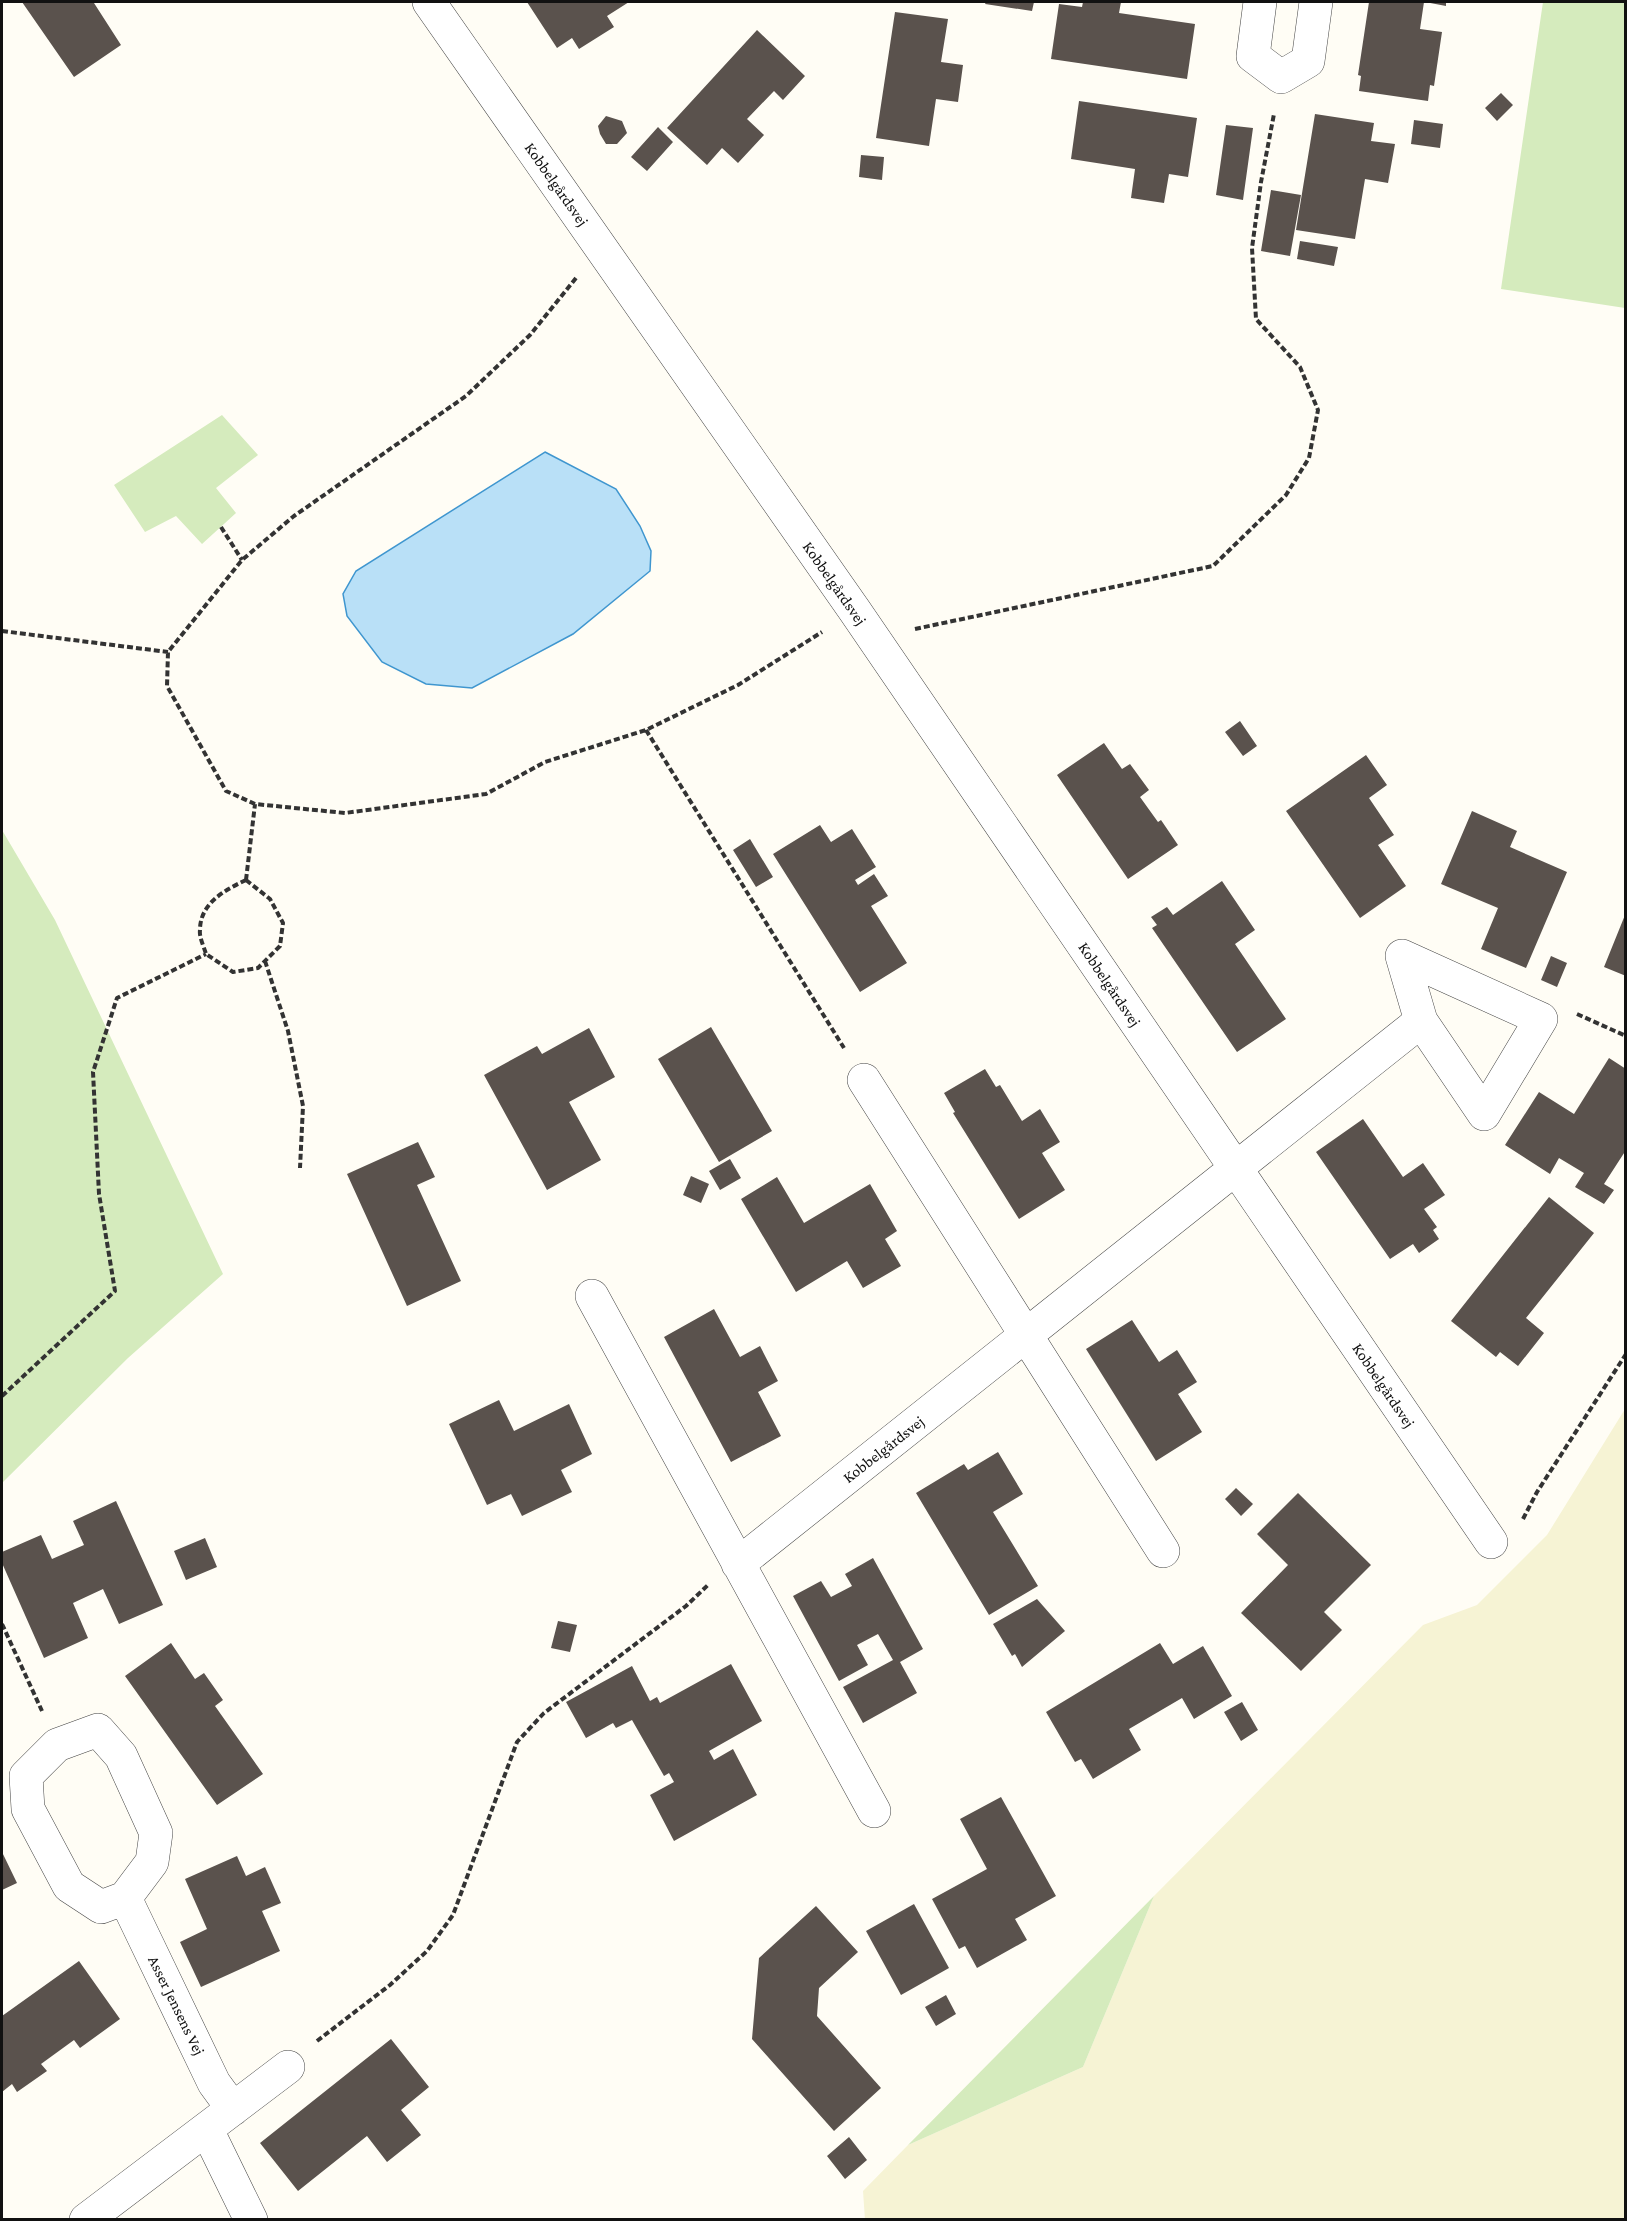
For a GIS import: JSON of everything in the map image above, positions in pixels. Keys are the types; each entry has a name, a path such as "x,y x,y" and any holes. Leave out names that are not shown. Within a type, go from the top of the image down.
{"street":[{"name":"Kobbelgårdsvej","path":"429,2 855,611 1491,1542"},
{"path":"1260,2 1253,56 1281,77 1308,61 1317,2"},
{"path":"1402,957 1541,1019 1484,1114 1421,1021 1402,957"},
{"name":"Kobbelgårdsvej","path":"738,1564 1421,1021"},
{"path":"864,1080 1163,1551"},
{"path":"592,1296 874,1811"},
{"path":"98,1730 121,1756 156,1833 152,1862 125,1898 101,1907 69,1886 28,1809 26,1776 57,1745 98,1730"},
{"name":"Asser Jensens Vej","path":"125,1898 214,2083 233,2109"},
{"path":"86,2220 288,2067"},
{"path":"207,2130 250,2220"}],"path":[{"path":"873,638 1213,566 1286,495 1309,458 1318,410 1300,367 1256,319 1252,248 1261,182 1281,77"},
{"path":"601,247 530,334 466,396 294,516 242,560 168,652 167,686 226,791 255,804 345,813 486,794 545,762 646,730 738,685 855,611"},
{"path":"221,527 242,560"},
{"path":"2,631 168,652"},
{"path":"646,730 864,1080"},
{"path":"246,880 255,804"},
{"path":"246,880 270,899 283,923 280,946 258,968 233,972 206,954 200,931 205,911 221,892 246,880"},
{"path":"2,1396 115,1291 99,1194 93,1072 117,998 206,954"},
{"path":"265,961 288,1030 303,1106 300,1168"},
{"path":"1541,1019 1568,1010 1626,1036"},
{"path":"1522,1520 1537,1492 1626,1354"},
{"path":"288,2067 310,2046 398,1978 427,1951 453,1915 517,1742 544,1713 687,1606 712,1582 738,1564"},
{"path":"2,1624 57,1745"}],"shaded area":[{"path":"1625,1409 1625,2219 865,2220 863,2191 908,2145 1083,2067 1154,1896 1423,1625 1477,1605 1547,1535"}],"green space":[{"path":"1543,2 1625,2 1625,308 1501,289"},
{"path":"222,415 258,455 216,488 236,513 202,544 176,516 145,532 114,485"},
{"path":"2,830 55,920 223,1274 128,1358 2,1483"},
{"path":"1154,1896 1083,2067 908,2145"}],"water":[{"path":"545,452 616,489 640,526 651,551 650,571 573,634 472,688 426,684 382,662 347,616 343,594 356,571"}],"building":[{"path":"22,2 96,2 94,3 121,45 74,77"},
{"path":"527,2 629,2 607,16 614,27 579,49 572,38 557,48"},
{"path":"986,2 1034,2 1032,11 985,4"},
{"path":"1083,2 1121,2 1119,13 1195,24 1187,79 1051,59 1059,4 1082,7"},
{"path":"1369,2 1424,2 1420,29 1442,32 1434,86 1430,85 1428,101 1359,91 1361,76 1358,75"},
{"path":"1425,2 1446,2 1446,6"},
{"path":"895,12 948,19 941,62 963,65 958,102 936,99 929,146 876,138"},
{"path":"757,30 805,76 783,100 774,91 747,119 764,135 738,163 722,148 707,165 667,128"},
{"path":"1501,93 1513,105 1497,121 1485,108"},
{"path":"1079,101 1197,118 1188,177 1169,174 1164,203 1131,198 1135,169 1071,159"},
{"path":"1315,114 1374,123 1371,141 1395,144 1388,183 1365,179 1355,239 1296,230"},
{"path":"606,116 622,121 627,133 617,144 606,144 600,134 598,126"},
{"path":"1414,120 1443,124 1440,148 1411,144"},
{"path":"1226,125 1253,128 1243,200 1216,195"},
{"path":"658,127 673,142 647,171 631,157"},
{"path":"861,155 884,157 882,180 859,177"},
{"path":"1271,190 1301,195 1290,256 1261,251"},
{"path":"1300,241 1338,247 1334,266 1297,259"},
{"path":"1240,721 1257,746 1243,756 1225,732"},
{"path":"1104,743 1122,769 1130,764 1149,790 1140,797 1158,822 1161,820 1178,845 1128,879 1057,775"},
{"path":"1366,755 1387,785 1369,798 1394,835 1378,845 1406,886 1360,918 1286,811"},
{"path":"1472,811 1517,831 1510,847 1567,872 1526,968 1481,949 1498,908 1441,884"},
{"path":"820,825 831,842 852,829 876,867 855,880 858,885 874,874 888,896 871,906 907,963 860,992 773,854"},
{"path":"750,839 773,877 756,887 733,850"},
{"path":"1222,881 1255,930 1235,944 1286,1019 1237,1052 1152,928 1157,925 1151,917 1167,907 1173,915"},
{"path":"1626,915 1626,976 1604,967"},
{"path":"1551,956 1567,963 1557,987 1541,980"},
{"path":"711,1027 772,1131 719,1162 658,1059"},
{"path":"589,1028 615,1077 569,1102 601,1160 547,1190 484,1075 537,1046 542,1054"},
{"path":"1609,1058 1626,1069 1626,1150 1604,1184 1614,1190 1604,1204 1575,1187 1584,1173 1559,1158 1550,1174 1505,1145 1539,1092 1574,1114"},
{"path":"985,1069 996,1087 1000,1085 1022,1121 1040,1109 1060,1142 1042,1153 1065,1190 1019,1219 953,1113 955,1112 944,1093"},
{"path":"1363,1119 1403,1177 1423,1163 1445,1195 1424,1209 1437,1227 1433,1230 1439,1239 1419,1253 1413,1244 1390,1259 1316,1152"},
{"path":"418,1142 435,1177 417,1185 461,1281 407,1306 347,1174"},
{"path":"730,1159 741,1178 720,1190 709,1171"},
{"path":"691,1176 709,1184 701,1203 683,1195"},
{"path":"777,1177 804,1223 870,1184 897,1231 885,1239 901,1266 863,1288 847,1261 796,1292 741,1199"},
{"path":"1549,1197 1594,1233 1526,1318 1544,1333 1518,1366 1500,1352 1496,1357 1451,1321"},
{"path":"714,1309 740,1357 760,1346 778,1381 758,1392 781,1436 731,1462 664,1337"},
{"path":"1132,1320 1159,1362 1177,1350 1197,1382 1178,1394 1202,1432 1156,1461 1086,1349"},
{"path":"499,1400 514,1431 569,1404 592,1454 561,1470 572,1492 522,1516 511,1494 487,1505 449,1424"},
{"path":"998,1452 1023,1494 993,1512 1038,1586 989,1615 916,1493 964,1464 968,1470"},
{"path":"1236,1488 1253,1504 1241,1516 1225,1499"},
{"path":"1298,1493 1371,1565 1324,1612 1342,1630 1301,1671 1241,1613 1288,1565 1257,1534"},
{"path":"116,1501 163,1605 119,1624 103,1589 73,1603 88,1638 44,1658 2,1563 2,1552 41,1535 52,1559 84,1545 73,1521"},
{"path":"205,1538 217,1567 186,1580 174,1551"},
{"path":"873,1558 923,1649 900,1662 917,1693 863,1723 843,1687 893,1660 878,1634 857,1645 868,1665 839,1681 793,1596 821,1581 831,1597 852,1586 845,1574"},
{"path":"1037,1599 1065,1631 1022,1667 1015,1654 1012,1656 993,1624"},
{"path":"558,1621 577,1625 570,1652 551,1648"},
{"path":"171,1643 195,1679 204,1673 223,1700 215,1706 263,1774 217,1805 125,1676"},
{"path":"1160,1643 1173,1664 1203,1646 1232,1696 1194,1719 1182,1698 1129,1729 1141,1750 1093,1779 1081,1759 1075,1762 1046,1712"},
{"path":"731,1664 762,1721 709,1751 714,1760 733,1749 757,1795 674,1841 650,1795 674,1782 669,1773 664,1776 632,1720 616,1728 613,1723 586,1738 566,1702 632,1666 650,1701 657,1697 660,1703"},
{"path":"1242,1702 1258,1730 1241,1741 1224,1712"},
{"path":"1001,1797 1056,1896 1015,1919 1027,1940 977,1968 965,1946 959,1949 932,1899 987,1869 960,1819"},
{"path":"2,1852 17,1883 2,1890"},
{"path":"237,1856 246,1876 265,1867 281,1903 262,1911 280,1951 201,1987 180,1942 207,1929 185,1879"},
{"path":"914,1904 949,1968 901,1995 866,1931"},
{"path":"816,1906 858,1952 819,1988 817,2016 881,2088 834,2131 752,2039 759,1958"},
{"path":"79,1961 120,2019 80,2048 74,2040 41,2064 47,2071 17,2092 12,2084 2,2092 2,2016"},
{"path":"946,1995 956,2014 936,2026 925,2007"},
{"path":"391,2039 429,2087 401,2110 421,2135 387,2162 367,2136 298,2191 260,2143"},
{"path":"849,2137 867,2160 845,2179 827,2156"}]}
